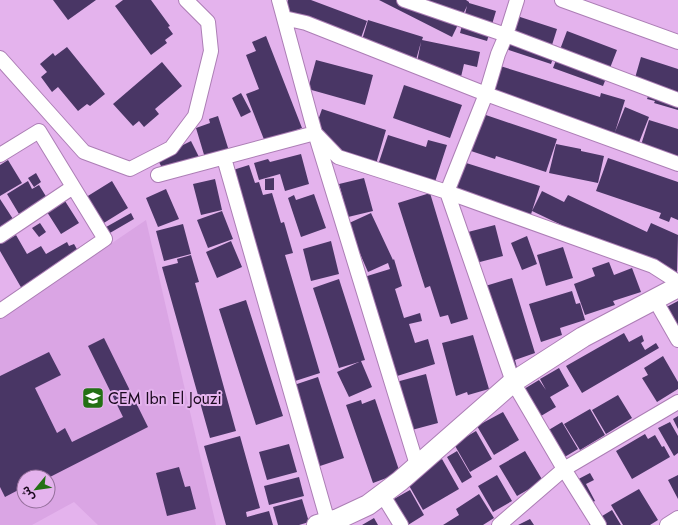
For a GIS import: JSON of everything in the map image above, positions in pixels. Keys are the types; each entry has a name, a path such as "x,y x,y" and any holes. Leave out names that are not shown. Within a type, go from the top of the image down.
{"main road":[{"path":"323,524 338,520 368,504 400,481 513,382 583,337 654,298 678,287"}],"street":[{"path":"0,58 84,152 130,169 171,148 195,116 211,51 208,22 186,0"},
{"path":"279,0 315,133 417,465"},
{"path":"404,0 506,35 678,100"},
{"path":"517,0 486,94 447,192 513,382 599,525"},
{"path":"562,0 678,42"},
{"path":"284,18 306,23 486,94 678,164"},
{"path":"0,154 39,131 105,240 0,311"},
{"path":"158,175 315,133"},
{"path":"315,133 338,157 447,192 653,266 678,282"},
{"path":"224,158 323,524"},
{"path":"0,236 73,187"},
{"path":"654,298 678,340"},
{"path":"499,525 564,469 678,402"},
{"path":"382,494 401,525"},
{"path":"667,525 678,518"}],"shaded area":[{"name":"CEM Ibn El Jouzi","path":"146,220 216,525 98,525 74,502 32,525 0,525 0,319"}],"building":[{"path":"53,0 96,0 68,20"},
{"path":"123,0 151,0 170,26 168,27 173,34 165,40 167,43 151,55 115,6"},
{"path":"288,0 311,0 367,21 357,49 290,25 282,17"},
{"path":"379,0 466,0 469,3 496,11 487,41 460,33 467,6 452,37"},
{"path":"514,15 557,29 552,45 557,46 551,64 503,48"},
{"path":"368,20 423,37 422,40 480,52 477,67 464,64 461,77 416,67 421,42 414,67 359,50"},
{"path":"567,31 617,50 603,86 553,68"},
{"path":"266,36 302,128 265,142 246,94 259,89 246,55 256,51 252,42"},
{"path":"67,47 105,94 90,106 87,104 78,111 58,87 52,92 41,77 47,72 40,64 53,53 55,56"},
{"path":"641,57 678,69 678,110 654,103 655,101 647,99 650,91 633,85"},
{"path":"316,60 373,75 365,105 308,89"},
{"path":"162,62 182,86 155,109 159,114 144,127 139,121 133,126 113,104"},
{"path":"497,65 600,97 601,93 625,100 615,132 625,107 649,117 638,145 487,95"},
{"path":"404,85 462,105 450,138 393,118"},
{"path":"241,93 251,112 241,117 232,98"},
{"path":"322,109 386,130 376,164 363,165 318,140 322,128 316,126"},
{"path":"480,113 557,139 546,172 496,156 495,159 468,150"},
{"path":"218,116 229,151 205,158 196,128 210,123 209,119"},
{"path":"649,120 678,129 678,156 665,152 640,148"},
{"path":"388,135 426,147 428,140 447,145 434,185 377,168"},
{"path":"191,141 199,157 165,174 157,158"},
{"path":"556,144 581,149 581,151 604,156 598,183 549,173"},
{"path":"301,154 309,184 285,191 280,174 259,180 254,163 268,159 270,162"},
{"path":"608,158 678,182 678,220 671,217 669,222 659,218 661,213 596,191"},
{"path":"8,160 22,183 0,196 0,165"},
{"path":"463,162 540,186 530,218 453,195"},
{"path":"249,165 255,183 259,182 263,195 272,193 281,223 284,222 293,253 285,255 320,373 292,382 233,170"},
{"path":"36,173 41,182 34,187 28,178"},
{"path":"274,178 274,190 265,190 265,179"},
{"path":"364,178 373,211 348,217 339,184"},
{"path":"215,179 222,210 201,215 193,184"},
{"path":"28,181 32,189 39,185 47,198 19,214 7,194"},
{"path":"112,181 128,208 99,226 83,199"},
{"path":"166,189 179,219 158,227 146,198"},
{"path":"542,191 564,202 568,195 647,232 651,223 678,235 677,274 654,269 532,211"},
{"path":"430,193 468,319 451,324 448,315 440,317 430,286 425,288 398,203"},
{"path":"314,194 326,228 301,237 288,198 294,195 296,200"},
{"path":"0,199 13,219 0,227"},
{"path":"65,201 79,223 61,234 47,212"},
{"path":"222,211 233,239 208,248 197,220"},
{"path":"131,213 134,219 103,237 99,231"},
{"path":"371,213 393,260 394,259 402,286 395,289 404,318 420,313 422,321 409,324 415,343 428,339 435,364 394,377 364,277 390,269 388,263 368,272 347,224"},
{"path":"40,223 46,232 39,237 32,228"},
{"path":"183,224 191,254 164,261 156,231"},
{"path":"495,225 503,256 476,263 468,232"},
{"path":"16,235 27,254 41,246 46,254 67,242 69,246 74,244 78,251 54,265 56,269 22,289 0,251 0,244"},
{"path":"527,236 537,264 522,270 511,243"},
{"path":"231,241 242,267 217,278 206,252"},
{"path":"331,241 339,274 311,281 303,249"},
{"path":"563,247 573,278 546,286 537,255"},
{"path":"191,255 199,282 195,283 236,431 210,438 162,267 178,263 177,259"},
{"path":"609,262 614,275 632,268 641,292 613,301 615,305 585,315 574,284 595,276 592,268"},
{"path":"512,278 535,353 515,360 517,368 505,372 482,287"},
{"path":"339,279 365,360 361,361 372,387 349,397 337,372 359,362 339,368 313,288"},
{"path":"572,291 576,304 580,303 585,320 560,328 562,335 541,342 529,304"},
{"path":"246,300 283,416 256,425 219,309"},
{"path":"678,301 678,337 659,311"},
{"path":"624,333 629,342 642,335 644,341 641,343 645,350 656,343 659,348 582,393 566,366"},
{"path":"473,335 489,389 468,395 467,392 456,396 442,343"},
{"path":"104,338 148,427 56,474 56,469 16,469 16,491 5,497 0,487 0,376 49,352 61,375 35,388 57,433 65,428 72,442 123,417 88,346"},
{"path":"663,356 678,382 678,389 657,402 642,378 648,375 644,368"},
{"path":"559,368 569,386 550,397 556,407 531,422 514,395 539,380 546,390 540,379"},
{"path":"426,374 438,423 408,431 396,382"},
{"path":"318,377 344,458 317,467 291,386"},
{"path":"618,395 632,418 606,434 592,410"},
{"path":"375,399 400,473 373,483 346,405 361,400 362,404"},
{"path":"590,409 605,435 580,450 564,424"},
{"path":"503,412 519,440 494,455 477,426"},
{"path":"678,416 678,429 673,419"},
{"path":"562,422 578,449 553,464 537,437"},
{"path":"670,422 678,436 678,453 674,456 658,428"},
{"path":"476,431 492,459 470,472 454,444"},
{"path":"645,434 648,439 655,435 662,447 664,446 670,457 632,479 616,451"},
{"path":"240,436 260,508 246,512 247,517 269,511 273,525 226,525 204,446"},
{"path":"289,444 297,472 267,480 259,452"},
{"path":"457,451 472,477 462,483 447,457"},
{"path":"525,451 543,481 517,496 499,466"},
{"path":"442,459 459,489 423,510 407,482 420,472"},
{"path":"179,467 185,487 190,486 196,509 167,516 156,473"},
{"path":"590,473 594,480 586,484 595,501 580,509 567,485"},
{"path":"497,475 512,501 493,512 478,486"},
{"path":"678,475 678,499 668,480"},
{"path":"299,477 304,496 269,505 264,486"},
{"path":"639,489 658,520 650,525 623,525 611,505"},
{"path":"410,490 424,515 408,525 385,504"},
{"path":"479,494 494,518 483,525 443,525 459,515 456,509"},
{"path":"302,499 309,522 299,525 278,525 273,507"},
{"path":"612,510 621,525 589,524"},
{"path":"374,518 378,525 362,525"},
{"path":"530,519 534,525 518,525"}],"place":[{"name":"CEM Ibn El Jouzi","path":"93,398"}]}
